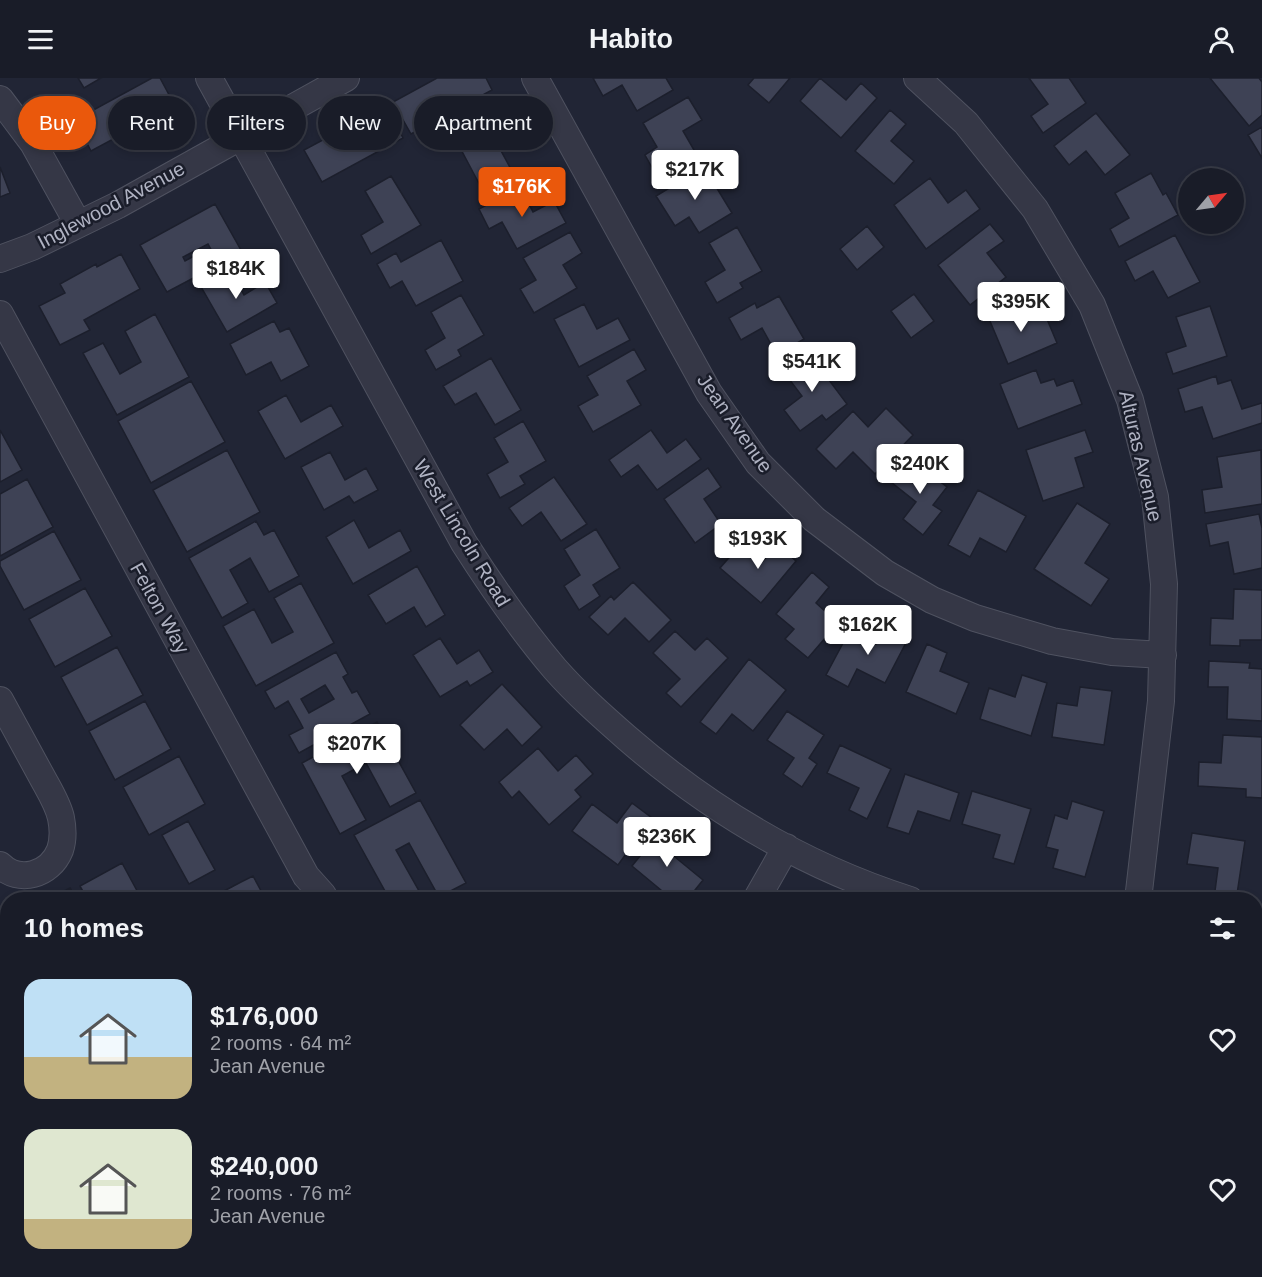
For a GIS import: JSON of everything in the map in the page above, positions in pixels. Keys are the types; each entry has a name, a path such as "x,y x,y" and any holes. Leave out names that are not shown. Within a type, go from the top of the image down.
{"street":[{"name":"West Lincoln Road","path":"209,78 219,96"},
{"name":"Inglewood Avenue","path":"306,100 346,78"},
{"name":"Jean Avenue","path":"536,78 709,393 758,463 814,519 885,573 932,600 975,618 1052,641 1113,652 1163,655"},
{"name":"Alturas Avenue","path":"918,78 966,123 1035,209 1092,305 1130,400 1155,497 1164,584 1161,701 1139,892"},
{"path":"0,99 33,143 78,224"},
{"name":"Inglewood Avenue","path":"0,259 32,247 118,205 215,150"},
{"name":"West Lincoln Road","path":"249,150 464,543 508,612 556,670 594,710 664,771 718,808 786,847 868,886 886,892"},
{"name":"Felton Way","path":"0,314 306,876 319,892"},
{"path":"0,700 53,798 61,818 63,835 59,852 49,866 35,874 19,876 8,873 0,865"},
{"path":"761,892 786,847"}],"building":[{"path":"78,78 101,78 84,88"},
{"path":"152,78 160,78 170,96 119,96"},
{"path":"437,78 486,78 492,90 481,96 414,96 414,132 411,134 402,118 402,97"},
{"path":"593,78 666,78 673,90 637,111 622,85 603,96"},
{"path":"754,78 790,78 769,103 748,85"},
{"path":"820,78 846,100 861,83 877,98 841,138 800,101"},
{"path":"1029,78 1069,78 1086,103 1043,133 1031,116 1048,104"},
{"path":"1210,78 1259,78 1262,82 1262,115 1249,126"},
{"path":"688,97 702,120 683,131 694,150 655,173 645,155 657,147 643,123"},
{"path":"108,102 108,142 96,148 96,109"},
{"path":"890,110 906,124 891,141 914,161 894,184 855,151"},
{"path":"1096,113 1130,155 1105,175 1086,151 1069,165 1054,146"},
{"path":"1262,127 1262,158 1248,135"},
{"path":"318,142 318,150 381,150 322,182 304,150"},
{"path":"461,150 501,150 513,173 482,189"},
{"path":"0,167 10,193 0,197"},
{"path":"704,167 732,213 699,233 689,217 675,226 656,196"},
{"path":"1151,173 1163,195 1166,193 1178,215 1119,247 1110,229 1129,218 1115,193"},
{"path":"391,176 421,225 371,254 361,235 383,222 365,191"},
{"path":"930,178 948,203 966,190 980,209 926,249 894,205"},
{"path":"520,187 533,212 554,201 566,223 517,249 502,222 489,229 479,209"},
{"path":"215,204 242,252 219,264 208,244 183,257 185,261 194,256 203,273 167,292 140,245"},
{"path":"990,224 1004,241 987,253 1006,277 970,305 938,265"},
{"path":"867,226 884,247 857,270 840,249"},
{"path":"737,227 762,271 740,283 743,288 717,303 705,282 725,270 709,243"},
{"path":"570,232 582,253 563,265 577,288 534,313 520,289 536,280 523,258"},
{"path":"1175,235 1200,282 1168,298 1153,271 1135,281 1125,261"},
{"path":"441,240 463,281 416,306 402,281 390,288 377,264 396,253 401,262"},
{"path":"121,254 140,289 84,320 90,330 60,345 39,306 65,293 60,284 96,264 97,267"},
{"path":"229,268 244,295 265,282 277,303 227,332 200,285"},
{"path":"914,294 934,321 911,338 891,311"},
{"path":"461,295 484,335 458,350 461,356 436,370 425,350 445,338 431,312"},
{"path":"779,296 804,339 777,355 762,328 741,340 729,318 755,303 757,308"},
{"path":"1015,302 1023,321 1044,312 1057,343 1008,364 987,314"},
{"path":"584,304 597,329 618,318 630,340 579,367 554,319"},
{"path":"1210,306 1227,356 1173,374 1166,353 1186,346 1176,317"},
{"path":"155,314 189,377 117,415 83,353 103,343 120,374 141,362 125,331"},
{"path":"274,321 280,332 289,328 309,366 281,381 271,362 246,375 230,344"},
{"path":"634,349 646,370 627,381 641,405 593,432 578,406 598,395 587,376"},
{"path":"808,352 847,404 826,420 822,415 800,431 784,410 802,396 783,371"},
{"path":"491,358 521,410 495,425 476,393 455,405 443,386"},
{"path":"1036,370 1041,383 1054,379 1057,386 1073,380 1082,404 1018,429 1000,384"},
{"path":"1216,376 1218,384 1231,380 1242,409 1262,403 1262,423 1213,439 1202,407 1185,412 1178,389"},
{"path":"191,381 225,442 151,483 118,421"},
{"path":"286,395 301,422 331,405 343,426 285,459 258,411"},
{"path":"886,408 913,435 875,474 853,452 836,469 816,449 853,411 868,427"},
{"path":"523,421 546,461 520,476 525,484 500,498 487,474 508,462 494,438"},
{"path":"0,430 22,470 0,482"},
{"path":"651,430 667,453 686,439 701,459 657,490 638,465 621,477 609,460"},
{"path":"1085,430 1093,452 1075,458 1084,487 1043,501 1026,450"},
{"path":"227,450 260,512 187,552 153,490"},
{"path":"1261,450 1262,504 1205,513 1202,490 1222,487 1217,457"},
{"path":"330,452 345,480 366,468 378,490 354,503 349,496 324,510 301,467"},
{"path":"909,458 947,487 933,505 942,511 923,535 903,519 916,502 891,482"},
{"path":"708,468 721,487 704,499 721,524 695,543 664,499"},
{"path":"554,477 587,524 561,541 541,512 522,526 509,508"},
{"path":"27,479 53,527 0,556 0,494"},
{"path":"978,490 1026,516 1006,552 980,538 970,557 948,545"},
{"path":"1077,503 1110,524 1085,563 1109,579 1091,606 1034,569"},
{"path":"1259,514 1262,528 1262,568 1234,574 1228,542 1210,546 1206,524"},
{"path":"354,520 369,548 400,530 411,551 353,584 326,537"},
{"path":"256,521 264,535 274,530 299,576 269,592 250,558 230,570 248,603 222,618 189,558"},
{"path":"596,529 620,568 593,585 600,596 579,610 564,586 580,575 564,549"},
{"path":"54,531 81,580 24,610 0,566 0,561"},
{"path":"741,544 762,562 777,545 796,561 761,603 720,568"},
{"path":"417,566 445,615 426,627 414,607 386,624 368,595"},
{"path":"812,572 829,587 816,603 838,623 808,658 785,639 794,629 776,614"},
{"path":"633,582 671,620 649,642 625,618 608,635 589,617 611,596 614,600"},
{"path":"301,583 334,643 256,686 223,626 254,609 272,643 293,632 274,598"},
{"path":"85,588 112,636 55,667 29,619"},
{"path":"1234,589 1262,590 1262,640 1240,640 1240,646 1210,645 1211,618 1233,619"},
{"path":"887,623 910,635 885,683 857,669 848,687 826,675 850,630 876,644"},
{"path":"675,631 695,650 707,638 728,658 681,707 666,693 680,679 653,653"},
{"path":"440,638 457,664 479,650 493,672 470,686 467,681 440,697 413,655"},
{"path":"927,644 947,653 940,671 969,683 956,714 906,692"},
{"path":"117,647 143,695 87,725 61,677"},
{"path":"336,652 348,674 343,677 352,693 357,691 370,714 299,753 289,735 303,728 300,722 288,701 275,709 265,691","holes":["325,685 334,699 309,713 301,699"]},
{"path":"749,659 786,690 753,731 732,714 716,734 700,722"},
{"path":"1209,661 1250,663 1249,668 1262,669 1262,721 1227,719 1228,687 1208,687"},
{"path":"1022,675 1047,683 1031,736 980,719 989,688 1015,697"},
{"path":"502,684 542,727 522,746 507,729 484,750 460,725"},
{"path":"1080,687 1112,691 1104,745 1052,737 1057,703 1077,706"},
{"path":"145,701 171,749 115,780 89,731"},
{"path":"787,711 824,735 809,758 817,764 802,787 783,774 794,758 767,740"},
{"path":"377,722 416,793 390,807 366,763 342,776 366,820 340,834 302,763"},
{"path":"1223,735 1262,737 1262,798 1246,797 1246,789 1198,786 1199,762 1221,763"},
{"path":"840,745 891,769 867,819 849,810 859,788 827,773"},
{"path":"538,748 558,771 576,755 593,774 575,790 581,797 549,825 519,791 512,798 499,782"},
{"path":"179,756 205,804 149,835 123,787"},
{"path":"905,774 959,793 950,821 918,811 909,834 887,827"},
{"path":"972,791 1031,809 1014,864 993,858 1000,835 962,824"},
{"path":"420,800 466,883 449,892 436,892 409,843 396,850 419,891 386,892 354,835"},
{"path":"1072,801 1104,811 1085,877 1053,868 1058,850 1046,847 1055,815 1067,819"},
{"path":"632,803 652,818 618,865 572,831 592,804 617,823"},
{"path":"188,821 215,870 189,884 162,835"},
{"path":"664,826 680,840 670,853 703,880 693,892 663,892 632,866"},
{"path":"1192,833 1245,841 1237,892 1215,891 1218,868 1187,864"},
{"path":"122,863 138,892 83,892 80,886"},
{"path":"253,876 262,892 222,892"}]}
